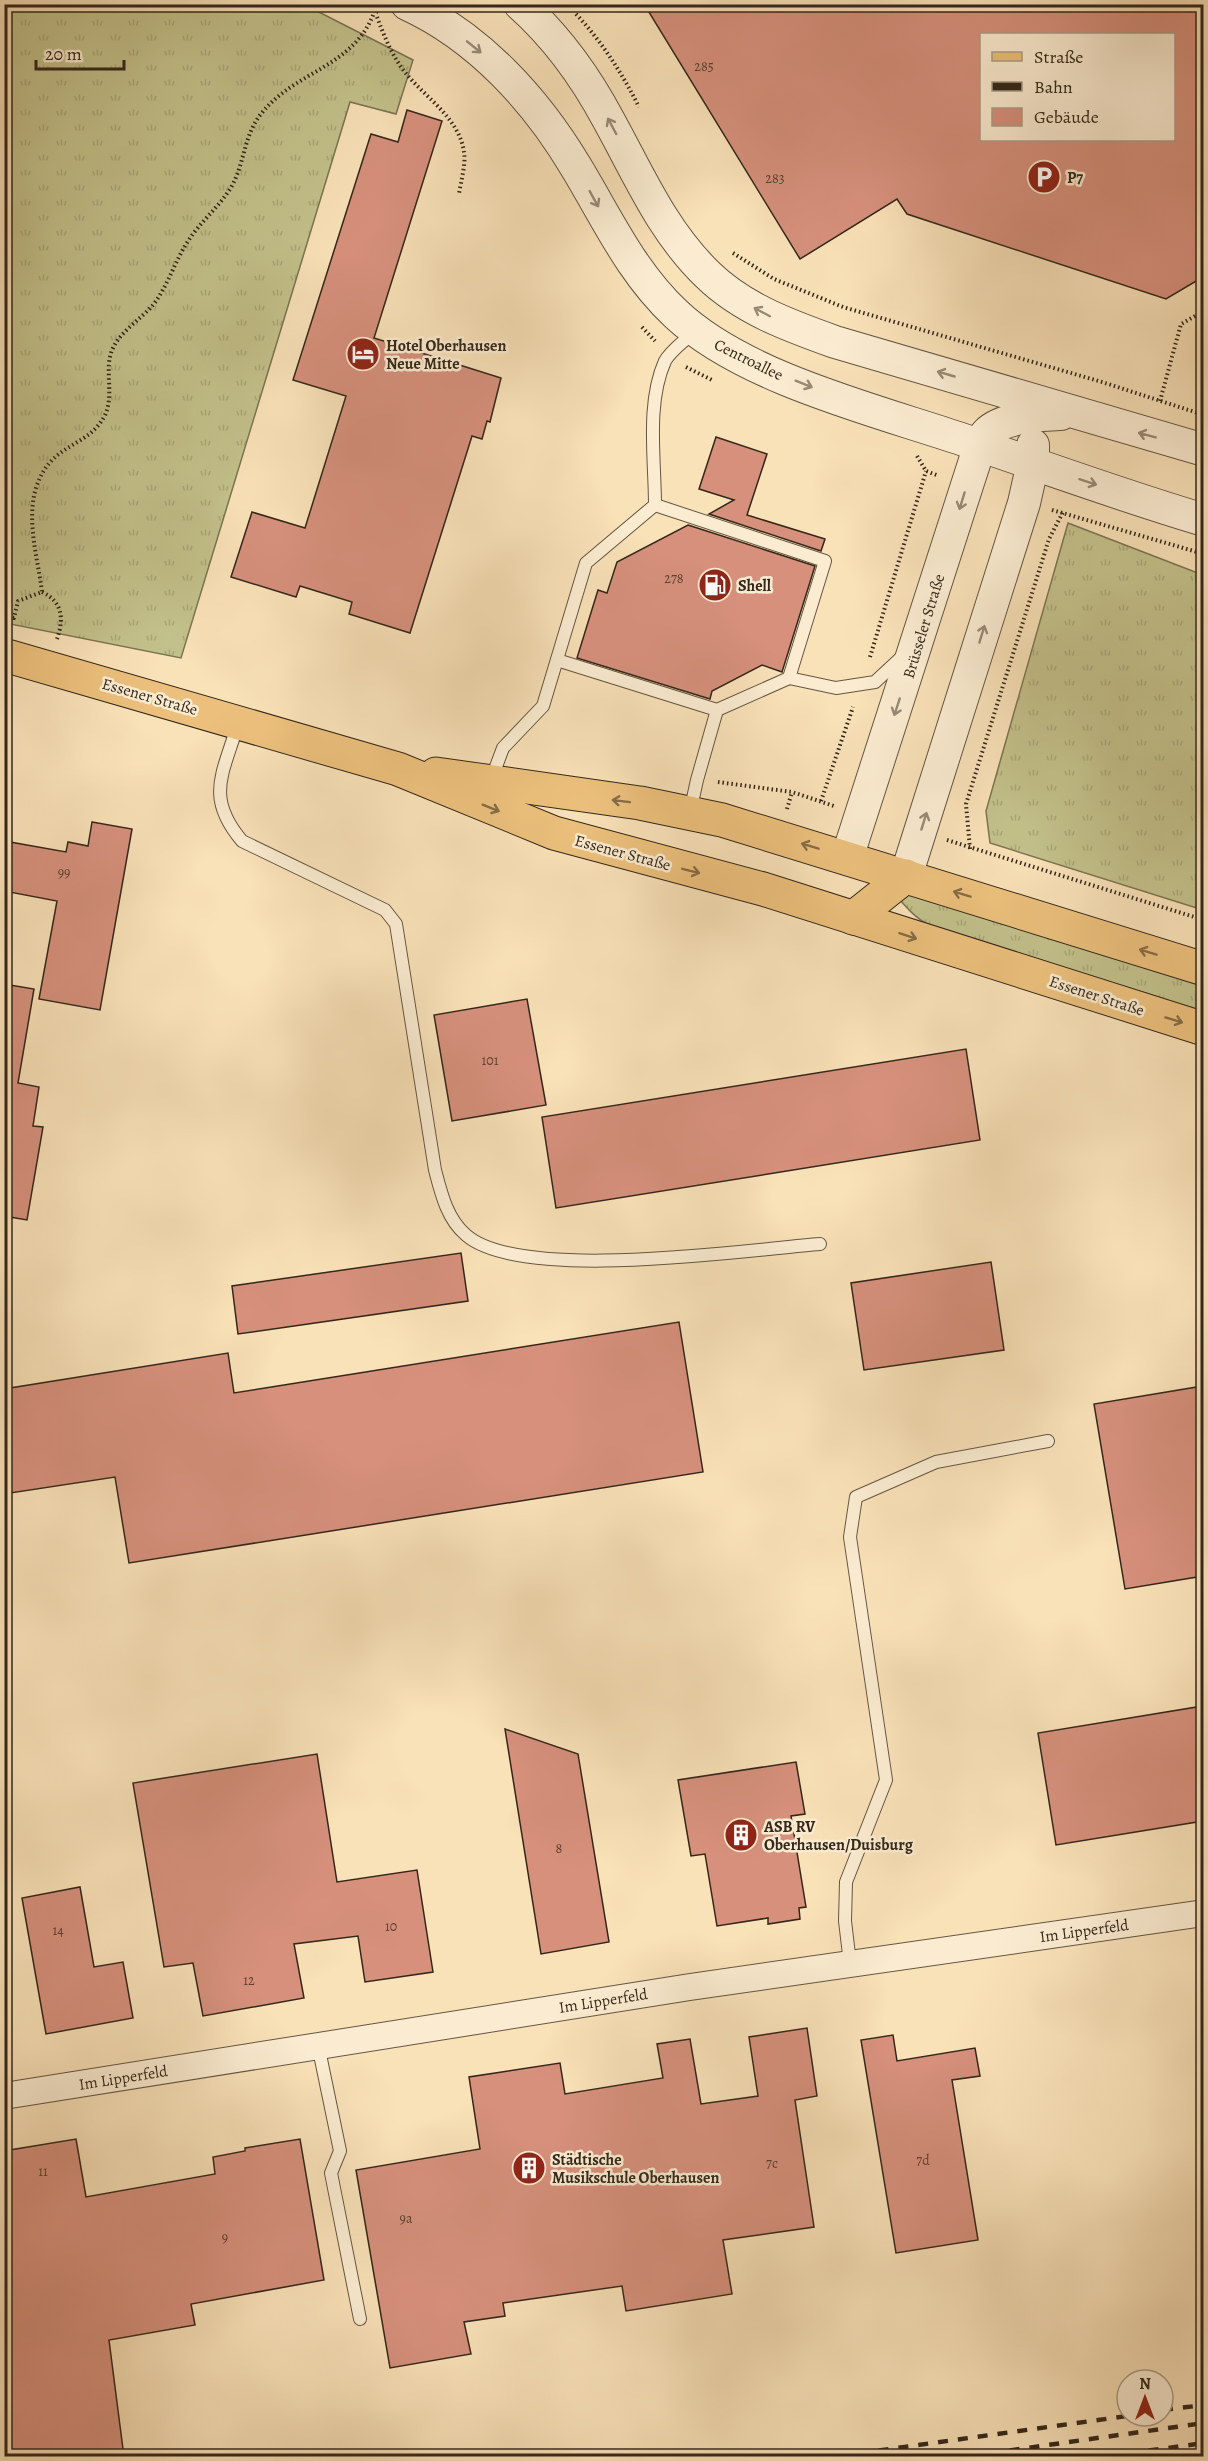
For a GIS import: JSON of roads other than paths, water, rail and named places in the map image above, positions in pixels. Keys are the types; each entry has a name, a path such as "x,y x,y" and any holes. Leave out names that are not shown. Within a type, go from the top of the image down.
{"main road":[{"name":"Essener Straße","path":"4,655 398,769 554,833 763,889 1203,1029"},
{"name":"Essener Straße","path":"398,769 491,780 690,812 753,828 1203,969"},
{"path":"848,858 853,918"},
{"path":"853,918 906,876"}],"street":[{"path":"520,4 569,56 608,118 661,217 692,259 739,300 784,324 810,333 1203,450"},
{"name":"Centroallee","path":"411,9 500,69 531,102 576,166 639,274 695,331 758,366 823,392 1203,520"},
{"path":"906,876 1024,503 1033,464 1031,431 1016,402 1002,391"},
{"name":"Brüsseler Straße","path":"848,858 980,445 987,432 1001,424 1024,418 1074,413"},
{"name":"Im Lipperfeld","path":"4,2096 850,1963 1203,1913"}],"lane":[{"path":"491,780 503,748 543,706 586,563 655,505 655,416 658,385 666,360 695,331"},
{"path":"655,505 825,561 789,678"},
{"path":"557,660 717,710 789,678 836,688 874,682 917,643"},
{"path":"690,812 696,780 717,710"},
{"path":"239,722 219,790 219,802 225,822 242,841 371,902 385,910 396,924 435,1170 443,1200 455,1223 466,1235 480,1244 507,1252 558,1261 606,1261 820,1244"},
{"path":"850,1963 845,1921 846,1882 886,1779 850,1537 856,1497 936,1462 1048,1441"},
{"path":"318,2045 340,2151 331,2173 360,2319"}],"railway":[{"path":"1175,2409 1204,2405"},
{"path":"839,2456 1115,2418"},
{"path":"970,2456 1204,2423"},
{"path":"1109,2456 1204,2443"}],"place":[{"name":"P7","path":"1044,177"},
{"name":"Hotel Oberhausen Neue Mitte","path":"363,354"},
{"name":"Shell","path":"715,585"},
{"name":"ASB RV Oberhausen/Duisburg","path":"741,1835"},
{"name":"Städtische Musikschule Oberhausen","path":"529,2168"}]}
